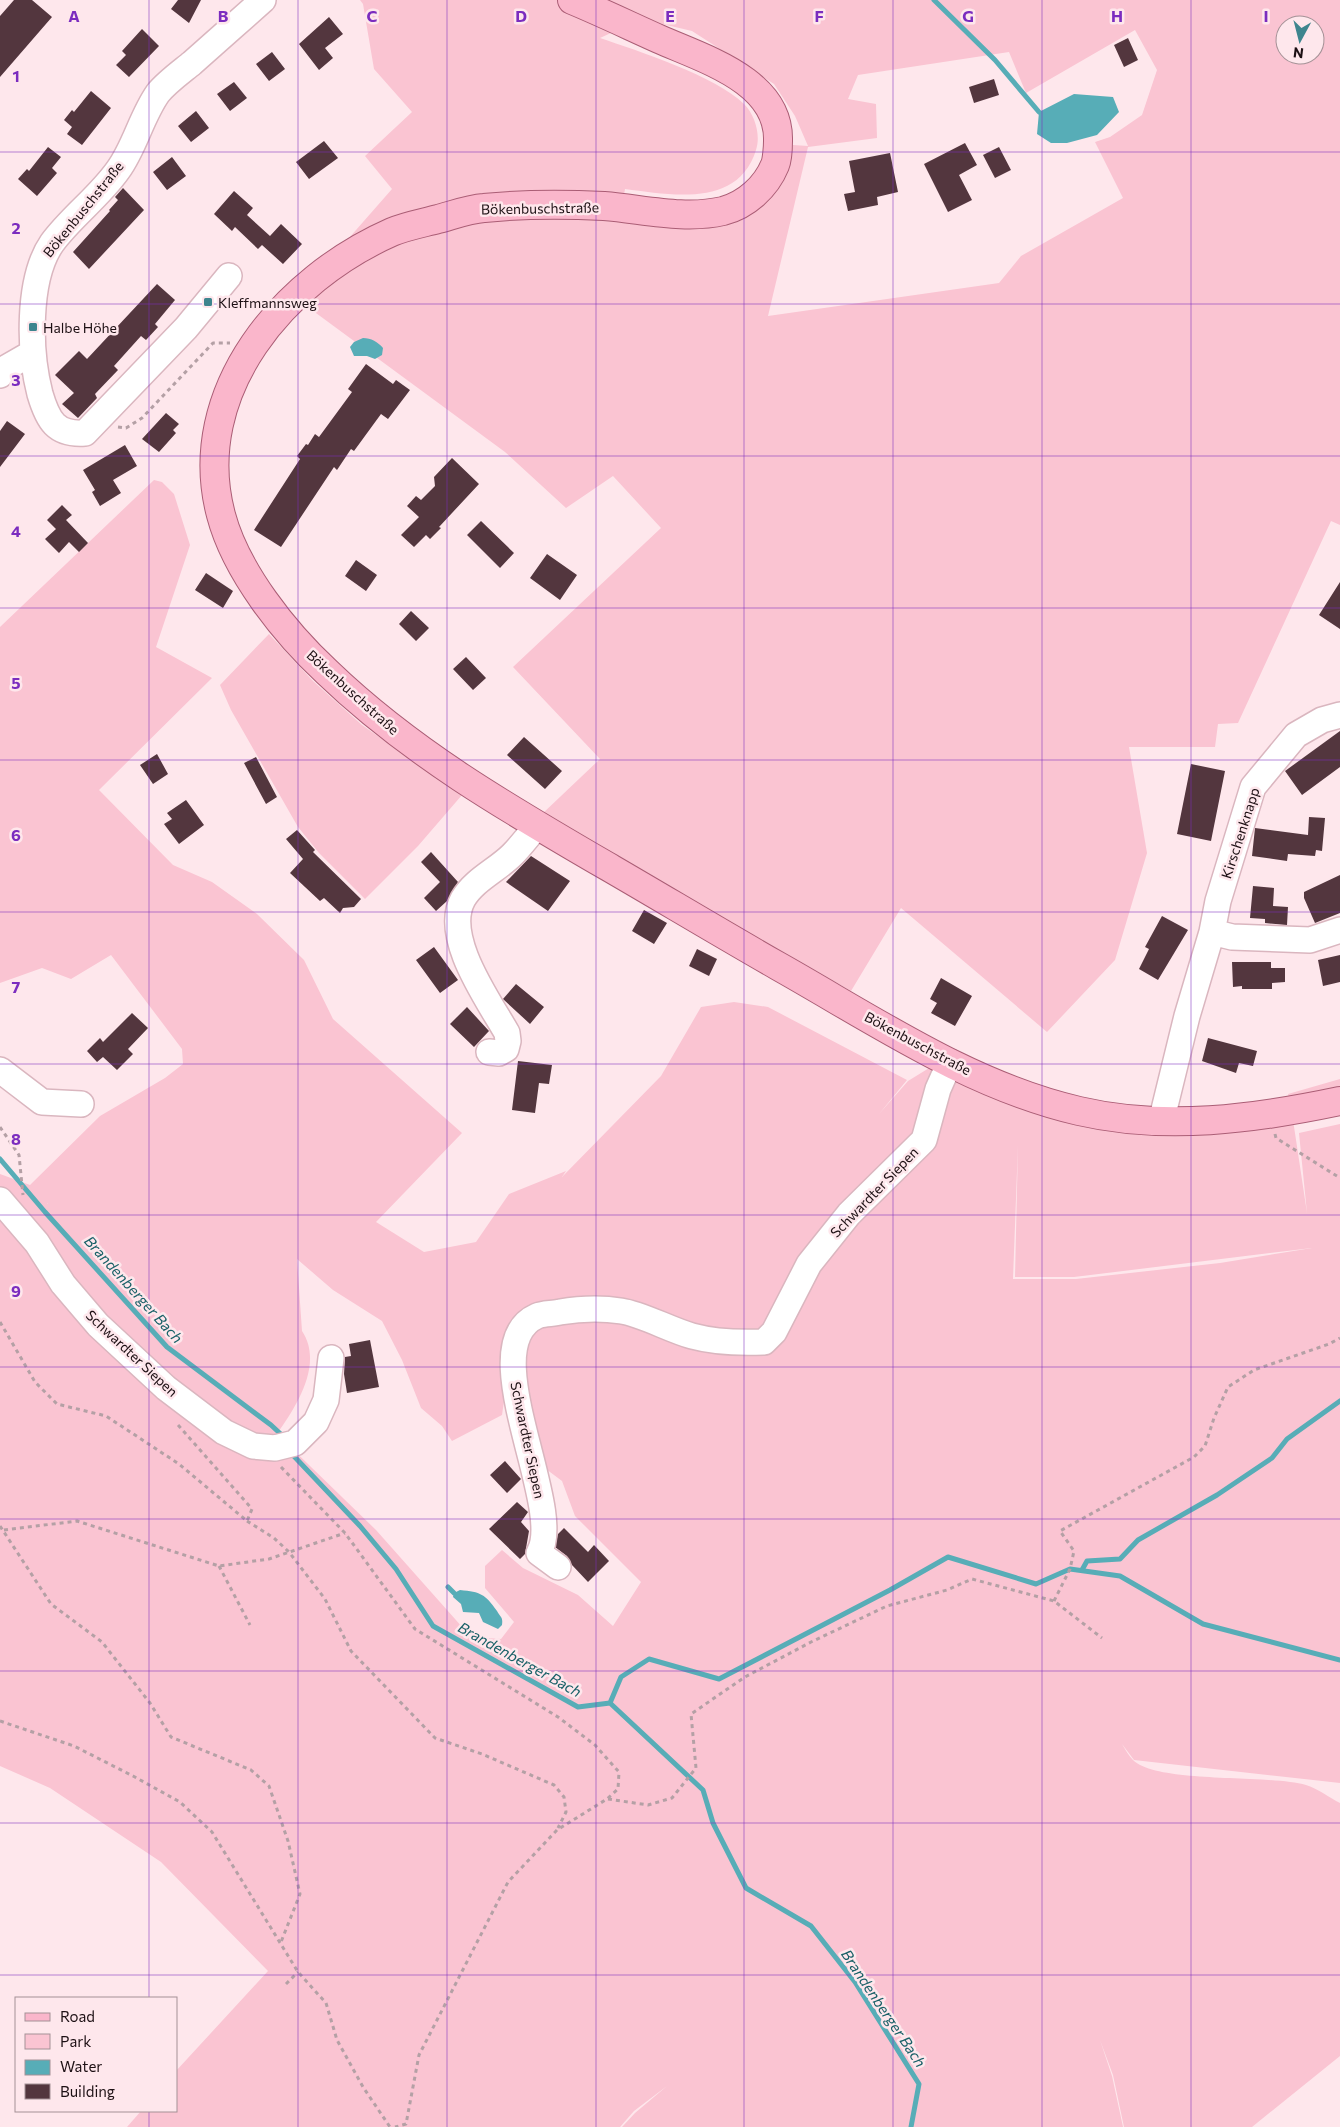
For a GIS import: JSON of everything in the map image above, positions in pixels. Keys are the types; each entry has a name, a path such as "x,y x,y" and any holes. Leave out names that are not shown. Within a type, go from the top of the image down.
{"main road":[{"name":"Bökenbuschstraße","path":"572,0 725,68 752,87 766,101 776,119 779,135 776,162 759,191 742,204 720,212 673,215 604,206 539,205 479,208 396,230 349,254 301,291 267,324 248,352 232,382 221,416 215,450 216,487 222,522 242,565 294,638 345,688 401,736 442,766 537,826 740,944 950,1062 999,1085 1053,1104 1085,1112 1155,1121 1270,1114 1340,1101"}],"street":[{"name":"Bökenbuschstraße","path":"32,353 36,285 41,260 54,242 119,169 144,115 159,92 263,0"},
{"path":"0,375 4,369 32,353 41,398 50,419 57,428 68,434 85,433 186,328 230,276"},
{"name":"Kirschenknapp","path":"1155,1121 1212,932 1218,901 1253,786 1296,735 1322,720 1340,714"},
{"path":"489,1052 499,1053 506,1049 507,1033 470,970 461,942 458,916 463,899 476,884 512,855 537,826"},
{"path":"1212,932 1232,937 1310,940 1340,930"},
{"path":"1155,1121 1185,964"},
{"name":"Schwardter Siepen","path":"558,1567 540,1553 544,1546 545,1518 515,1390 514,1354 521,1329 537,1316 564,1312 622,1311 694,1337 764,1342 774,1332 809,1264 849,1214 924,1140 938,1089 950,1062"},
{"path":"0,1070 42,1102 81,1104"},
{"name":"Schwardter Siepen","path":"0,1200 26,1230 64,1284 98,1325 166,1388 224,1432 252,1446 275,1448 295,1443 316,1422 326,1400 331,1358"}],"path":[{"path":"93,426 126,428 142,418 213,343 229,343 248,352"},
{"path":"1270,1114 1276,1138 1340,1178"},
{"path":"0,1127 19,1155 26,1230"},
{"path":"0,1322 35,1382 57,1404 106,1416 179,1464 247,1521 274,1538 290,1552 325,1599 351,1651 435,1738 482,1754 554,1785 564,1797 566,1812 557,1830"},
{"path":"1054,1601 1070,1569 1074,1551 1060,1532 1194,1457 1205,1446 1214,1418 1228,1387 1254,1370 1329,1344 1340,1338"},
{"path":"174,1420 252,1509 247,1521"},
{"path":"261,1446 345,1533 415,1629 558,1717 595,1746 619,1772 618,1789 607,1799 557,1830 508,1882 482,1928 419,2055 406,2124 395,2127"},
{"path":"4,1530 77,1521 219,1566 269,1558 345,1533"},
{"path":"0,1526 51,1604 102,1642 150,1702 171,1737 251,1770 269,1786 288,1841 300,1894 280,1942"},
{"path":"219,1566 250,1625"},
{"path":"607,1799 648,1805 672,1798 696,1768 691,1714 745,1677 810,1642 888,1606 947,1590 972,1579 1054,1601 1102,1638"},
{"path":"0,1721 74,1746 180,1802 212,1832 298,1972 326,2003 337,2040 363,2087 390,2127"},
{"path":"286,1984 298,1972"}],"green space":[{"path":"360,0 1340,0 1340,525 1331,521 1238,723 1218,724 1215,747 1129,747 1147,853 1115,960 1047,1032 901,908 851,991 541,815 600,759 513,667 661,528 613,476 566,508 505,452 286,291 349,238 392,189 365,156 412,112 374,69 363,4","holes":["641,19 692,31 774,84 795,116 808,146 793,145 786,170 744,214 713,227 676,229 624,195 625,189 682,195 701,194 719,189 735,181 747,169 756,150 758,138 754,119 748,109 731,94 676,65 600,38","1135,30 1157,70 1142,115 1110,137 1095,142 1123,198 1021,256 999,283 768,316 808,147 877,138 876,104 848,99 858,75 1009,52 1026,93"]},
{"path":"154,480 162,482 174,494 190,545 156,647 212,678 99,790 173,865 212,882 257,914 304,960 333,1019 462,1133 376,1222 424,1252 476,1242 509,1194 566,1171 562,1177 661,1076 701,1007 734,1002 768,1007 907,1080 879,1114 908,1081 934,1065 1019,1104 1293,1120 1307,1213 1299,1133 1340,1124 1340,1783 1134,1760 1122,1744 1133,1760 1146,1768 1188,1776 1266,1780 1306,1785 1340,1803 1340,2056 1252,2127 1124,2127 1113,2075 1100,2040 1112,2076 1123,2127 622,2127 635,2113 667,2086 634,2111 620,2127 127,2127 140,2112 178,2112 178,2069 268,1971 161,1862 50,1788 0,1766 0,1174 30,1185 100,1116 165,1078 183,1064 182,1049 111,955 71,979 42,968 0,983 0,627","holes":["1018,1145 1015,1277 1074,1277 1312,1248 1220,1263 1076,1279 1013,1279","297,1259 333,1290 382,1321 402,1360 421,1408 442,1426 452,1441 502,1415 515,1326 538,1302 542,1320 519,1356 538,1463 562,1481 575,1516 641,1582 613,1626 578,1595 523,1568 502,1550 485,1566 485,1588 514,1622 501,1639 471,1637 376,1530 277,1434 299,1398 309,1371 310,1357 308,1344 302,1331"]},
{"path":"269,634 313,681 362,725 462,795 418,846 365,899 319,853 298,827 231,710 220,685"},
{"path":"1340,1079 1340,1091 1290,1102 1288,1094"}],"water":[{"path":"1074,94 1113,97 1119,112 1097,135 1067,143 1051,143 1037,134 1039,112"},
{"path":"363,338 379,344 383,348 382,355 375,359 367,356 354,356 350,347 354,342"},
{"path":"460,1590 478,1593 486,1597 501,1618 502,1625 498,1629 483,1622 479,1613 463,1612 461,1604 453,1597 454,1593"}],"building":[{"path":"14,0 32,0 52,17 0,77 0,16"},
{"path":"178,0 201,0 189,23 171,9"},
{"path":"329,17 343,34 325,48 333,58 319,70 299,44"},
{"path":"142,29 159,46 129,77 116,65 126,55 122,51"},
{"path":"1128,38 1138,60 1124,67 1114,45"},
{"path":"272,52 285,69 269,81 256,64"},
{"path":"994,79 999,95 974,103 969,87"},
{"path":"234,82 247,98 230,111 217,94"},
{"path":"91,91 111,108 82,145 67,134 72,127 64,120 72,110 74,112"},
{"path":"196,111 209,128 191,142 178,126"},
{"path":"324,141 338,158 309,179 296,162"},
{"path":"965,143 977,165 959,175 972,200 948,212 924,164"},
{"path":"48,147 61,157 52,168 57,173 37,196 18,179 27,169 29,171"},
{"path":"999,147 1011,170 995,178 983,155"},
{"path":"890,153 898,192 877,197 878,205 848,211 844,194 855,192 849,161"},
{"path":"172,157 186,176 167,190 153,172"},
{"path":"123,188 144,210 89,269 73,252 110,211 118,200 115,197"},
{"path":"234,191 253,208 247,215 270,236 281,224 302,244 283,264 262,245 258,249 235,227 232,231 214,214"},
{"path":"157,284 175,300 155,324 158,327 146,340 141,336 114,366 118,370 95,394 97,398 78,418 62,404 74,393 55,375 79,351 87,359"},
{"path":"366,364 393,384 396,380 410,390 388,419 381,414 354,451 351,449 337,470 334,467 281,547 254,530 300,459 297,456 306,444 308,445 315,434 319,437 352,392 348,389"},
{"path":"166,413 179,424 173,430 176,433 159,452 142,439"},
{"path":"7,421 25,434 0,467 0,431"},
{"path":"125,445 137,466 113,480 121,493 100,506 92,492 95,490 83,470"},
{"path":"452,458 479,484 430,539 426,535 414,547 401,535 419,517 407,506 416,496 421,500 435,486 434,477"},
{"path":"62,505 72,515 66,520 88,543 79,552 69,542 59,553 45,539 56,529 47,520"},
{"path":"481,521 514,553 500,568 467,535"},
{"path":"547,554 577,575 560,600 530,578"},
{"path":"356,560 377,575 366,591 345,576"},
{"path":"206,573 233,591 223,608 195,590"},
{"path":"1340,582 1340,629 1319,615"},
{"path":"411,611 429,628 416,641 399,624"},
{"path":"466,657 486,678 473,690 453,669"},
{"path":"1340,731 1340,767 1302,795 1285,771"},
{"path":"524,737 562,771 545,789 507,755"},
{"path":"157,754 168,774 153,784 140,765"},
{"path":"256,757 277,797 266,804 244,763"},
{"path":"1191,764 1225,771 1211,841 1177,834"},
{"path":"186,800 204,825 179,844 164,824 172,819 167,813"},
{"path":"1309,817 1325,818 1322,851 1316,850 1315,856 1288,854 1287,861 1252,856 1255,828 1308,835"},
{"path":"297,830 315,850 313,852 361,899 354,907 343,908 340,913 324,898 320,901 290,873 303,859 286,839"},
{"path":"431,852 458,882 447,901 436,911 424,898 440,882 421,862"},
{"path":"531,856 570,881 548,911 506,882"},
{"path":"1340,875 1340,913 1315,923 1304,898 1304,892"},
{"path":"1253,886 1274,888 1273,906 1288,907 1287,925 1265,923 1265,919 1250,918"},
{"path":"644,910 667,923 654,944 632,931"},
{"path":"1162,916 1188,930 1158,980 1139,969 1149,949 1145,947"},
{"path":"434,947 458,980 440,993 416,960"},
{"path":"697,949 717,959 709,976 689,966"},
{"path":"1340,955 1340,982 1323,986 1318,960"},
{"path":"1232,962 1271,962 1271,968 1285,968 1285,982 1272,983 1272,989 1242,989 1242,986 1233,987"},
{"path":"941,978 972,996 955,1026 931,1013 937,1003 930,999"},
{"path":"516,984 544,1007 530,1024 503,999"},
{"path":"467,1007 489,1031 474,1047 450,1024"},
{"path":"132,1013 148,1028 128,1049 133,1054 117,1070 103,1057 97,1062 87,1051 100,1038 103,1042"},
{"path":"1208,1038 1257,1051 1253,1066 1239,1063 1236,1073 1202,1061"},
{"path":"518,1061 552,1065 549,1084 539,1083 535,1113 512,1110"},
{"path":"370,1340 379,1387 347,1393 344,1374 345,1357 351,1356 349,1344"},
{"path":"505,1461 521,1479 507,1493 490,1475"},
{"path":"517,1502 528,1512 521,1522 529,1531 525,1554 520,1559 489,1529"},
{"path":"564,1528 588,1552 594,1545 609,1561 588,1582 572,1565 567,1556 555,1547 558,1534"}],"waterway":[{"path":"934,0 995,60 1039,112"},
{"name":"Brandenberger Bach","path":"0,1159 45,1212 167,1347 271,1425 285,1438"},
{"path":"1082,1570 1087,1561 1120,1559 1138,1540 1217,1495 1272,1458 1287,1439 1340,1401"},
{"name":"Brandenberger Bach","path":"290,1452 360,1526 396,1569 433,1626 578,1707 610,1703 703,1790 713,1823 746,1888 811,1926 855,1982 919,2084 911,2127"},
{"path":"610,1703 621,1677 649,1659 719,1679 890,1590 948,1557 1036,1584 1070,1569 1120,1576 1203,1624 1340,1660"},
{"path":"448,1587 454,1593"}],"place":[{"name":"Kleffmannsweg","path":"208,302"},
{"name":"Halbe Höhe","path":"33,327"}]}
